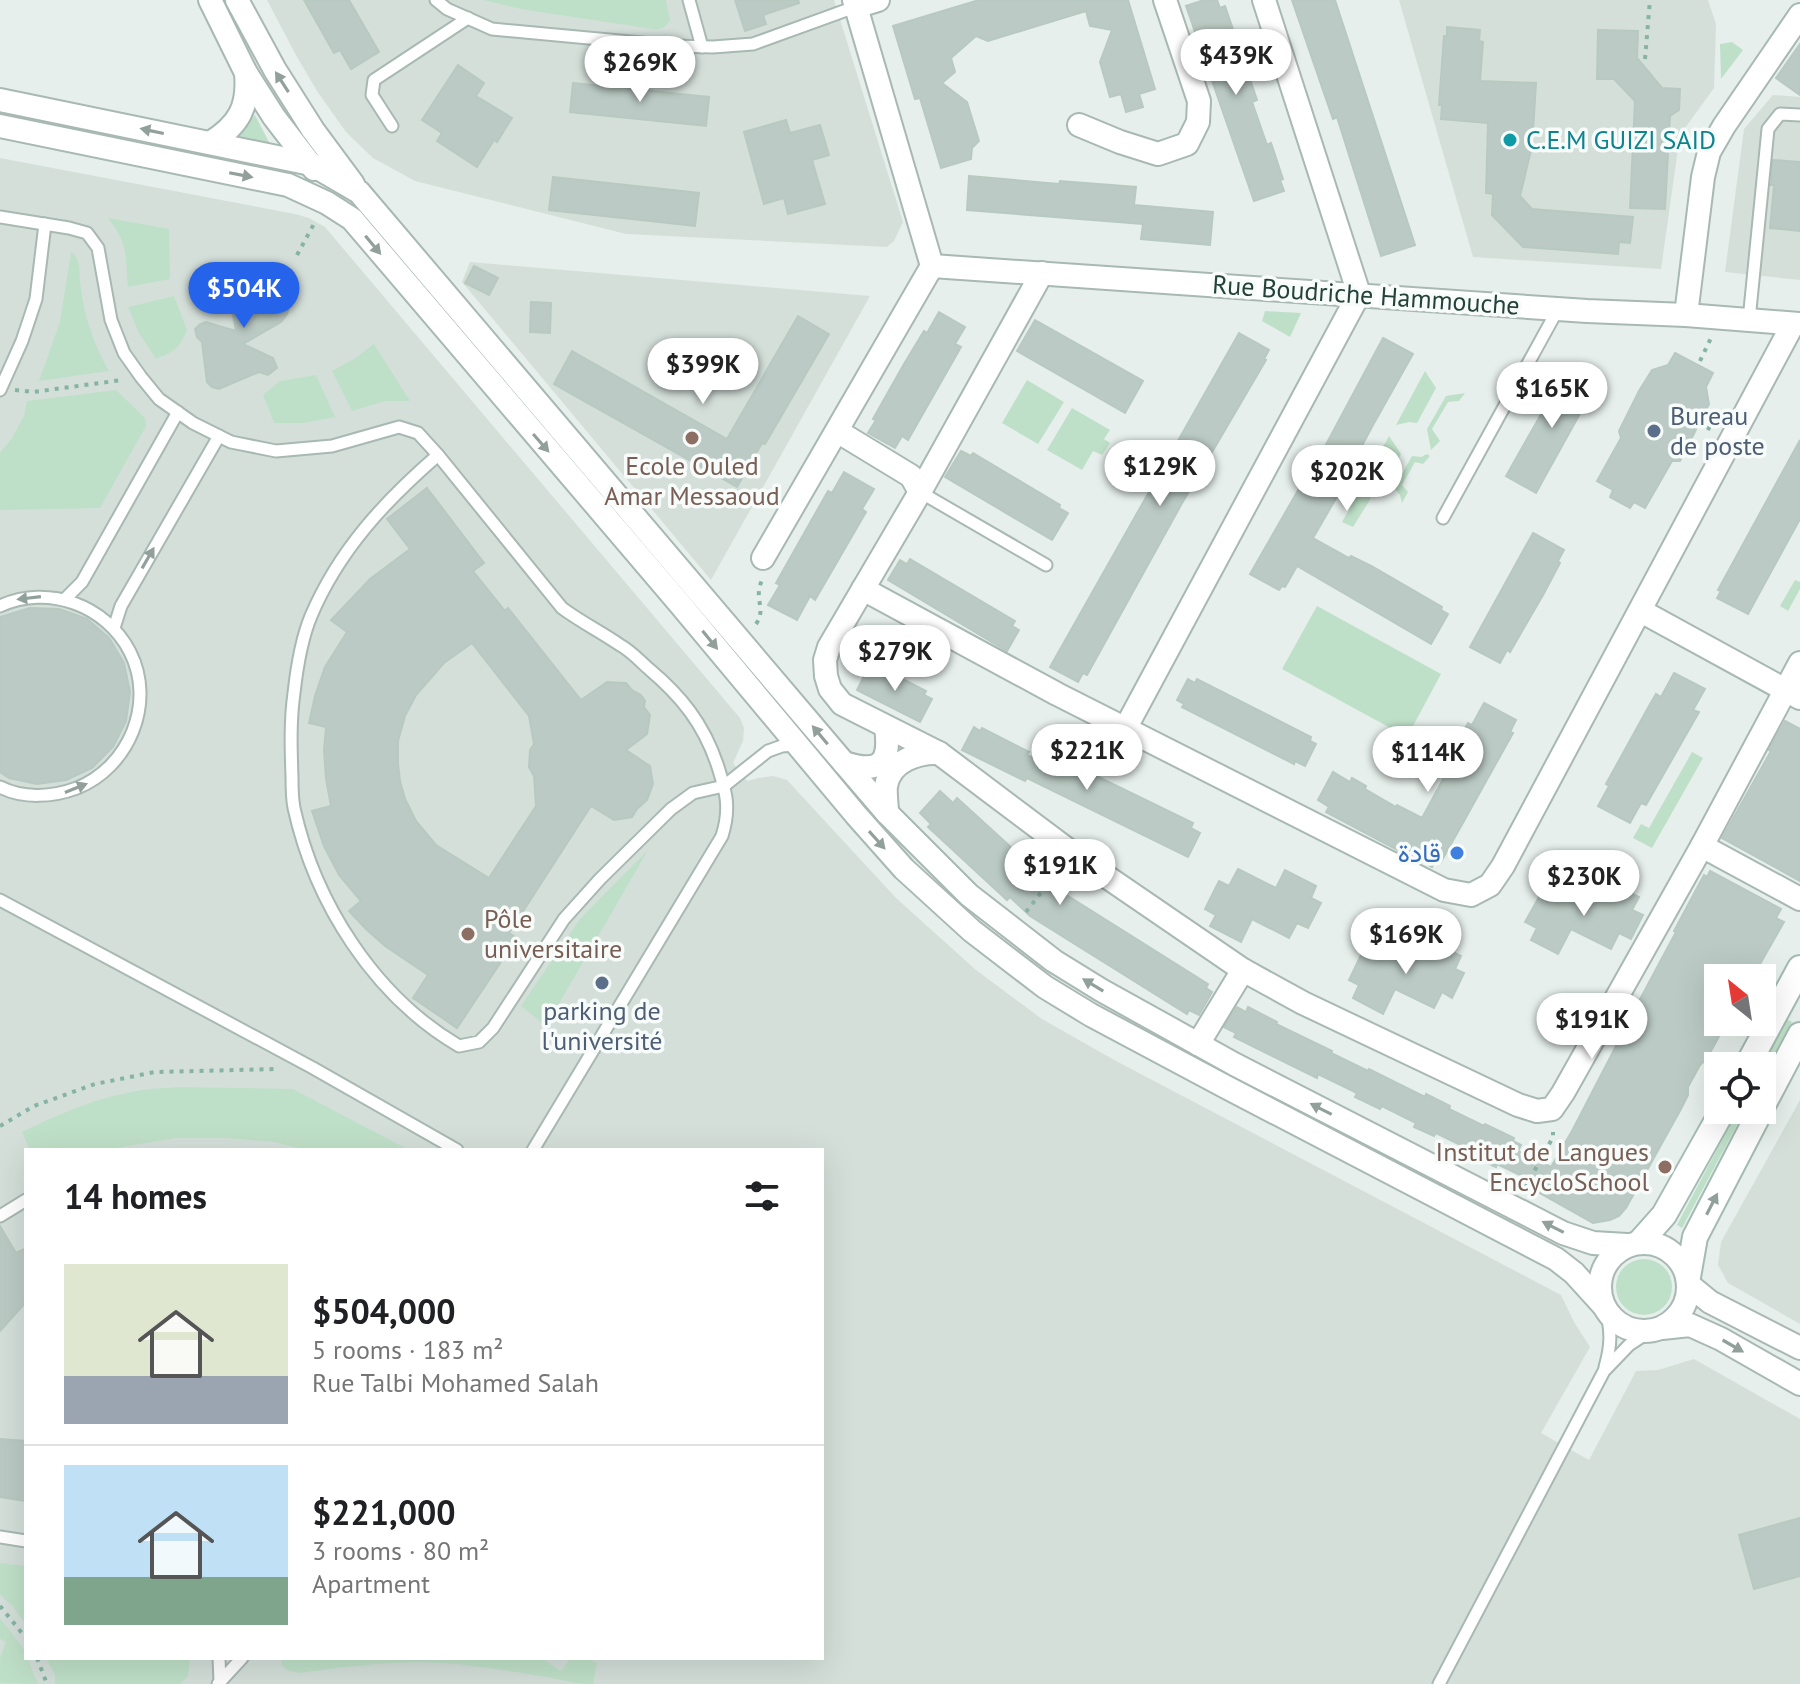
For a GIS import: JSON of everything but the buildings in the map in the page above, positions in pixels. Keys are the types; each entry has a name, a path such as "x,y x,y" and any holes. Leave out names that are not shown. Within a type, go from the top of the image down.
{"main road":[{"path":"1755,1052 1800,968"},
{"path":"1776,1081 1800,1035"},
{"path":"1634,1244 1664,1215 1715,1124"},
{"path":"1688,1280 1695,1237 1753,1124"}],"street":[{"path":"210,0 246,73 274,117 352,219 856,815 904,869 972,931 1045,987 1157,1051 1556,1259 1574,1273 1613,1319 1624,1326 1635,1330 1690,1325 1800,1384"},
{"path":"237,0 307,121 359,192 887,813 969,895 1054,961 1101,990 1198,1044 1563,1233 1593,1243 1653,1243 1665,1247 1683,1265 1688,1280 1686,1301 1671,1322 1656,1329"},
{"path":"763,558 932,266 854,3 878,0"},
{"path":"1079,125 1158,154 1187,144 1198,122 1199,101 1165,0"},
{"path":"1125,729 1359,294 1264,0"},
{"path":"1686,315 1703,177 1709,152 1800,15"},
{"path":"210,143 236,122 244,107 248,90 246,73"},
{"path":"0,100 311,164 359,192"},
{"path":"288,185 303,175 311,164 313,150 307,121"},
{"path":"0,126 288,185 352,219"},
{"name":"Rue Boudriche Hammouche","path":"932,266 1796,324"},
{"path":"887,813 886,786 895,756 886,727 842,704 830,689 825,660 829,647 1042,273"},
{"path":"863,589 1057,694 1444,890 1471,895 1490,885 1503,866 1796,324"},
{"path":"837,431 911,476 920,492"},
{"path":"1641,611 1793,694"},
{"path":"886,727 889,745 901,763 925,752 939,753 1072,853 1243,970 1303,1003 1518,1105 1537,1111 1552,1109 1563,1093 1702,846 1793,694 1800,663"},
{"path":"844,763 859,768 876,766 895,756 939,753"},
{"path":"1702,846 1800,899"},
{"path":"1198,1044 1243,970"},
{"path":"1605,1308 1599,1285 1602,1272 1616,1252 1634,1244"},
{"path":"1688,1280 1710,1302 1800,1348"}],"lane":[{"path":"436,0 447,9 492,29 702,47 753,44 854,3"},
{"path":"689,0 702,47"},
{"path":"392,126 372,95 374,80 468,18"},
{"path":"1749,320 1768,129 1780,114 1800,115"},
{"path":"0,217 87,233 98,248 111,320 124,353 159,399 219,436 231,442 276,451 332,446 399,427 418,433 562,608 586,626 623,646 674,690 697,720 715,757 724,786 728,817 722,836 534,1148"},
{"path":"1,389 36,299 45,224"},
{"path":"1443,518 1559,309"},
{"path":"65,599 82,582 178,412"},
{"path":"114,628 121,606 219,436"},
{"path":"438,455 400,488 372,519 346,552 329,581 311,617 297,660 290,725 293,805 308,856 323,891 347,936 396,998 438,1034 459,1046 479,1042 493,1028 564,919 671,809 693,793 724,786 768,751 799,745"},
{"path":"920,492 1046,565"},
{"path":"0,606 38,596 65,599 90,609 114,628 130,652 139,681 139,711 131,739 114,764 90,782 63,793 33,796 0,787"},
{"path":"768,751 773,740 774,716"},
{"path":"0,900 313,1068 453,1148"},
{"path":"0,1216 24,1201"},
{"path":"1439,1684 1604,1371 1611,1336 1605,1308"},
{"path":"1604,1371 1629,1345 1656,1329"},
{"path":"0,1537 24,1541"},
{"path":"219,1660 219,1683"},
{"path":"219,1683 240,1660"}],"path":[{"path":"1645,59 1650,0"},
{"path":"297,255 308,235"},
{"path":"1,389 33,392 141,377"},
{"path":"760,618 761,608 757,598 764,570 763,558"},
{"path":"1013,929 1072,853"},
{"path":"0,1126 34,1106 95,1084 155,1072 313,1068"},
{"path":"1514,1207 1553,1137 1552,1109"},
{"path":"0,1606 24,1636"},
{"path":"38,1660 47,1684"}],"shaded area":[{"path":"267,0 834,0 903,222 894,241 887,247 626,234 415,181 373,158 346,132 317,91"},
{"path":"1399,0 1708,0 1716,24 1714,88 1680,135 1661,269 1473,257"},
{"path":"1773,95 1800,97 1800,280 1725,272 1744,129"},
{"name":"Pôle universitaire","path":"0,158 295,214 325,227 740,718 744,728 743,741 733,763 747,781 773,776 787,780 896,898 976,970 1042,1019 1561,1295 1590,1347 1541,1433 1589,1460 1636,1371 1658,1370 1694,1359 1800,1419 1800,1684 0,1684"},
{"name":"Ecole Ouled Amar Messaoud","path":"470,262 870,296 711,580 462,282"},
{"path":"1800,1100 1800,1324 1728,1283 1718,1265 1721,1242"}],"green space":[{"path":"483,0 666,0 670,20 662,28 652,29 521,9"},
{"path":"1732,42 1743,50 1721,79 1720,44"},
{"path":"255,115 270,144 237,136"},
{"path":"108,218 169,229 170,279 128,287 123,243"},
{"path":"71,252 79,265 81,293 90,328 109,371 39,381 60,322"},
{"path":"174,296 187,330 176,349 156,359 139,333 128,307"},
{"path":"1265,311 1301,313 1290,337 1262,321"},
{"path":"374,344 410,401 385,401 352,411 332,371"},
{"path":"1425,371 1436,388 1417,423 1396,425"},
{"path":"316,375 335,417 304,423 274,423 263,395 280,381"},
{"path":"1027,380 1064,402 1038,444 1002,423"},
{"path":"116,390 145,418 146,426 100,508 0,510 0,453 24,416 27,401"},
{"path":"1465,393 1459,401 1448,402 1432,429 1440,441 1431,450 1427,429 1446,396"},
{"path":"1072,408 1110,430 1104,439 1110,443 1102,455 1093,451 1082,470 1047,450"},
{"path":"1389,436 1401,454 1388,479 1365,480"},
{"path":"1412,456 1430,456 1423,464 1415,462 1402,485 1408,492 1402,503 1394,488"},
{"path":"1359,492 1371,498 1353,527 1342,522"},
{"path":"1795,580 1800,582 1800,589 1788,611 1780,606"},
{"path":"1317,606 1441,674 1407,737 1282,669"},
{"path":"1692,752 1703,758 1652,848 1633,838 1641,824 1649,828"},
{"path":"648,850 546,1026 521,1006 580,919"},
{"path":"1786,1019 1792,1022 1776,1052 1768,1052"},
{"path":"182,1087 293,1089 405,1148 298,1148 275,1142 227,1138 175,1138 117,1148 29,1148 22,1132 103,1099 144,1090"},
{"path":"1731,1124 1738,1124 1682,1228 1677,1225"},
{"path":"1644,1259 1664,1267 1672,1287 1664,1307 1644,1315 1624,1307 1616,1287 1624,1267"},
{"path":"0,1563 24,1566 24,1621 0,1594"},
{"path":"0,1618 23,1648 24,1660 28,1660 38,1684 0,1683 0,1658 6,1642 0,1639"},
{"path":"47,1660 190,1660 188,1677 179,1684 55,1684 55,1675"},
{"path":"282,1660 544,1660 561,1671 569,1660 597,1663 593,1684 444,1663 382,1664 299,1673 281,1665"}],"place":[{"name":"C.E.M GUIZI SAID","path":"1510,140"},
{"name":"Bureau de poste","path":"1654,431"},
{"name":"Ecole Ouled Amar Messaoud","path":"692,438"},
{"name":"قادة","path":"1457,853"},
{"name":"Pôle universitaire","path":"468,934"},
{"name":"parking de l'université","path":"602,983"},
{"name":"Institut de Langues EncycloSchool","path":"1665,1167"}]}
